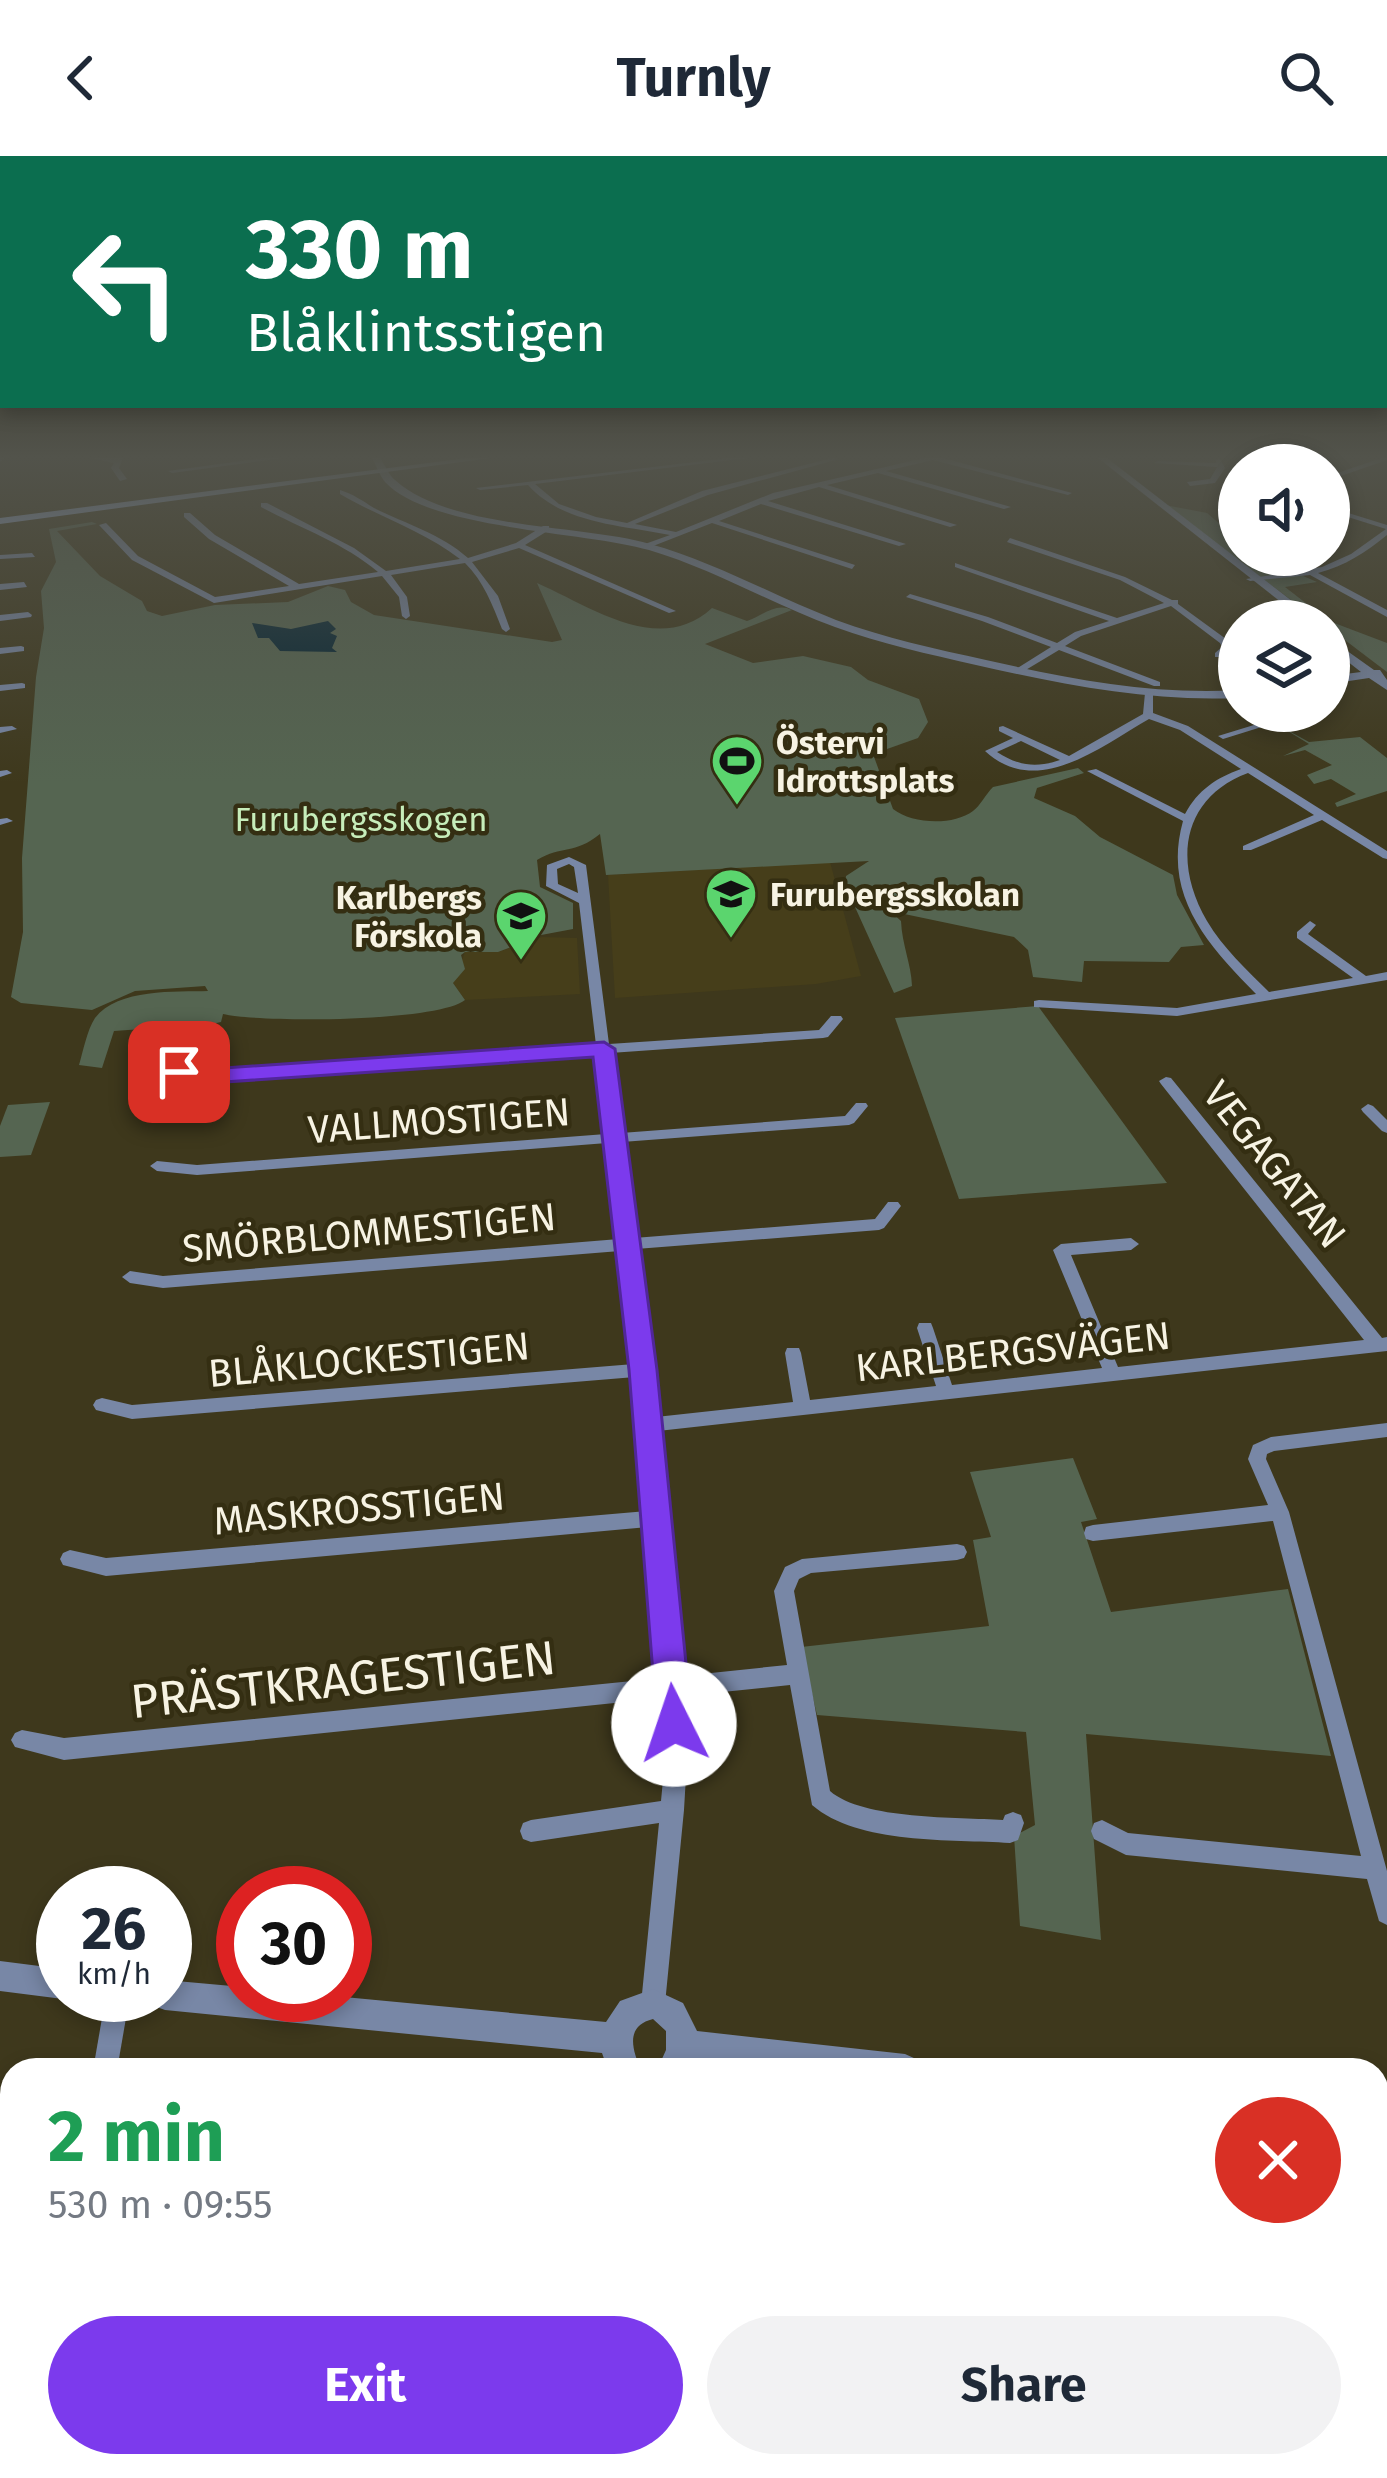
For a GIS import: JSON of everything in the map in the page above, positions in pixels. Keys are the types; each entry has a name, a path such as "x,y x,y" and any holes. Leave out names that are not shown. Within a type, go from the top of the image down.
{"street":[{"path":"149,566 205,599 433,566"},
{"path":"262,566 299,588"},
{"path":"374,566 388,574 405,598 406,616"},
{"path":"475,566 497,597 506,628"},
{"path":"569,566 672,611"},
{"path":"698,566 851,629 1019,671 1148,695 1218,694"},
{"path":"962,566 1114,620"},
{"path":"1097,566 1175,602 1218,637"},
{"path":"1237,566 1280,600"},
{"path":"1253,579 1283,576"},
{"path":"1318,576 1361,604 1387,614"},
{"path":"0,587 24,585"},
{"path":"910,597 1157,684"},
{"path":"1019,671 1056,645 1114,620 1175,602"},
{"path":"0,617 28,615"},
{"path":"0,651 21,649"},
{"path":"1350,654 1381,678"},
{"path":"1350,679 1381,678"},
{"path":"0,688 22,686"},
{"path":"1148,695 1148,715"},
{"path":"1022,738 990,751 1020,769 1054,767 1148,715 1184,728 1387,856"},
{"path":"1003,730 1070,760"},
{"path":"1223,736 1237,732"},
{"path":"1250,769 1221,778 1186,818 1181,870 1199,920 1265,996"},
{"path":"1092,771 1186,818"},
{"path":"1247,848 1323,815"},
{"path":"585,901 643,1370 673,1688 673,1810 653,2003"},
{"path":"1310,925 1301,935 1364,980"},
{"path":"1039,1004 1177,1012 1387,976"},
{"path":"179,1072 210,1076 823,1034 836,1019"},
{"name":"VEGAGATAN","path":"1166,1081 1383,1344"},
{"name":"VALLMOSTIGEN","path":"158,1166 197,1170 612,1141 849,1120 861,1106"},
{"path":"1368,1109 1387,1128"},
{"name":"SMÖRBLOMMESTIGEN","path":"130,1277 163,1282 878,1223 893,1206"},
{"path":"1113,1374 1061,1250 1131,1244"},
{"path":"926,1328 946,1391"},
{"name":"KARLBERGSVÄGEN","path":"646,1425 1383,1344"},
{"path":"794,1353 803,1407"},
{"name":"BLÅKLOCKESTIGEN","path":"102,1405 132,1412 643,1370"},
{"path":"1387,1430 1271,1444 1259,1450 1257,1459 1280,1512 1387,1912"},
{"path":"1094,1533 1280,1512"},
{"name":"MASKROSSTIGEN","path":"70,1559 106,1567 656,1517"},
{"path":"957,1552 809,1565 792,1573 784,1591 825,1805 869,1820 1010,1832 1013,1822"},
{"name":"PRÄSTKRAGESTIGEN","path":"22,1740 64,1749 798,1674"},
{"path":"531,1831 673,1810"},
{"path":"1102,1831 1126,1844 1375,1869"},
{"path":"0,1976 36,1981"},
{"path":"192,1999 621,2055 624,2017 653,2003 679,2022 679,2058"},
{"path":"107,2058 113,2022"}],"shaded area":[{"name":"Furubergsskolan","path":"830,862 861,976 816,984 615,998 608,875"},
{"name":"Karlbergs Förskola","path":"542,937 577,938 580,994 465,1000 453,983 465,952 498,952"}],"green space":[{"name":"Furubergsskogen","path":"54,566 91,566 142,601 147,611 162,616 215,605 288,602 328,586 345,590 351,602 374,615 552,642 562,640 537,583 624,623 647,628 691,622 712,608 747,621 786,608 792,610 705,644 753,663 803,656 851,667 868,680 919,699 928,722 918,738 873,754 893,809 911,818 955,819 973,811 993,787 1078,768 1084,773 1037,788 1034,798 1075,816 1100,837 1173,875 1177,895 1204,945 1181,947 1169,962 1084,961 1082,982 1033,977 1028,950 1014,937 890,911 901,921 912,986 894,993 845,885 846,876 869,861 606,875 600,834 583,845 537,860 540,887 573,903 573,929 520,939 519,944 498,952 465,952 461,955 465,969 453,983 465,1000 421,1013 309,1019 223,1014 221,1022 212,1024 114,1031 102,1068 79,1065 92,1023 105,1008 148,994 208,991 205,986 135,991 92,1010 21,1003 11,997 23,932 22,858 44,628 41,591"},
{"path":"1259,576 1303,576 1317,582 1285,587 1302,600 1291,600"},
{"path":"1350,629 1387,643 1387,672 1350,644"},
{"path":"1289,732 1309,742 1360,737 1387,758 1387,791 1337,807 1335,803 1356,794 1331,779 1314,784 1307,775 1332,765 1305,750 1283,756 1309,744"},
{"path":"1038,1006 1167,1183 959,1199 895,1018"},
{"path":"50,1102 31,1155 0,1157 0,1126 8,1105"},
{"path":"1073,1458 1097,1519 1081,1522 1111,1612 1288,1589 1331,1756 1086,1734 1101,1940 1020,1926 1014,1836 1035,1825 1026,1732 817,1715 801,1647 989,1626 973,1540 991,1537 970,1472"}],"water":[{"path":"328,621 336,629 330,633 337,636 332,648 337,652 280,651 269,638 258,638 252,623 291,629"}],"place":[{"name":"Östervi Idrottsplats","path":"737,807"},
{"name":"Furubergsskolan","path":"731,940"},
{"name":"Karlbergs Förskola","path":"521,962"}],"route":[{"path":"179,1072 210,1076 604,1049 643,1370 674,1724"}]}
